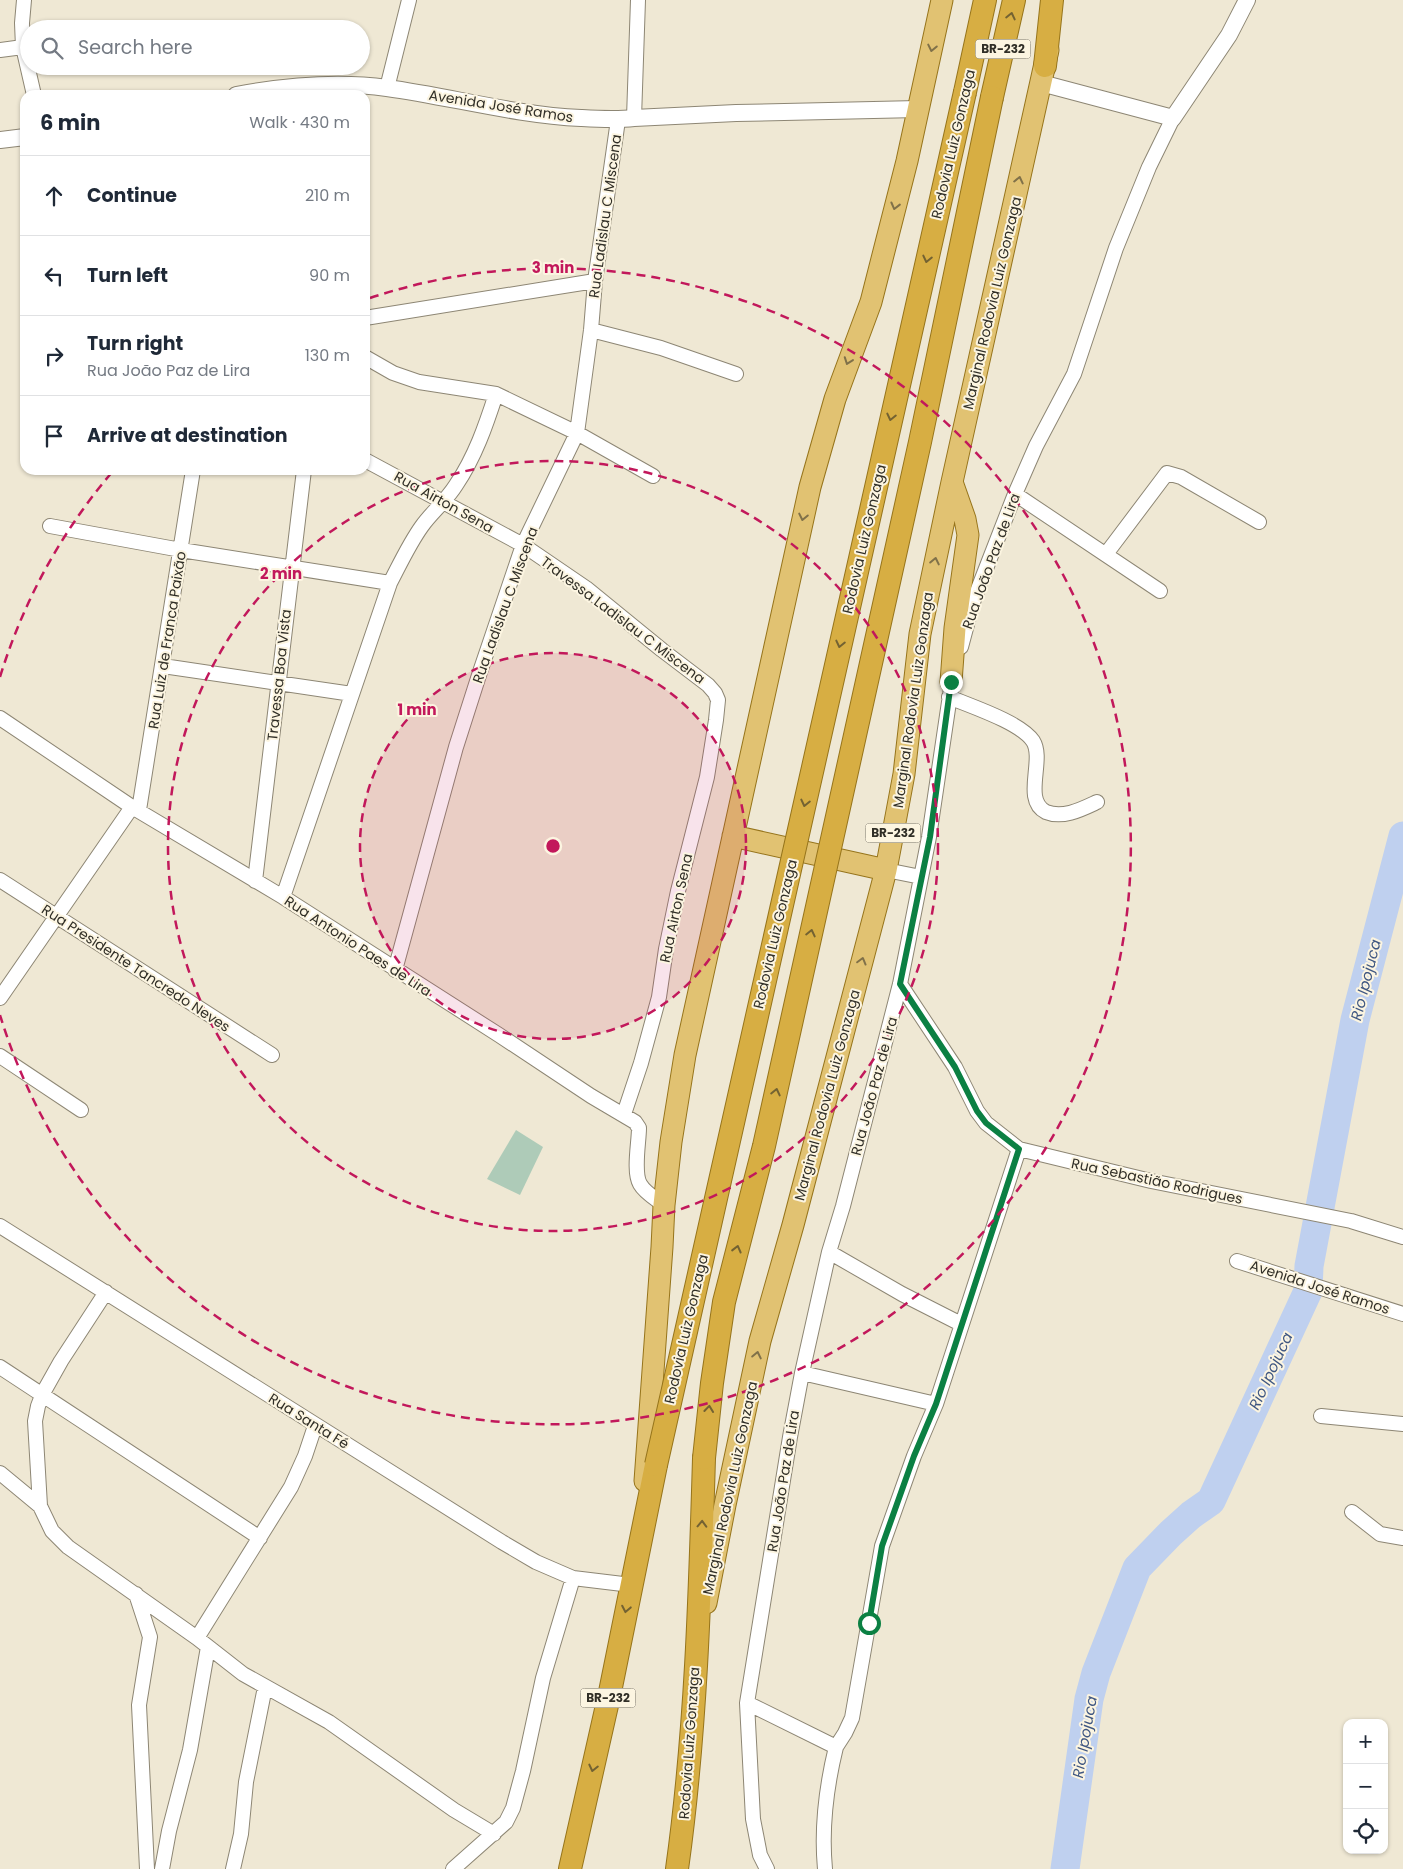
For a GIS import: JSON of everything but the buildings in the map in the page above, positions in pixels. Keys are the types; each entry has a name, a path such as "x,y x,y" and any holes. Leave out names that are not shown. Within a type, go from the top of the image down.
{"highway":[{"name":"Rodovia Luiz Gonzaga","path":"570,1869 610,1692 642,1526 985,0"},
{"name":"Rodovia Luiz Gonzaga","path":"677,1869 686,1804 696,1660 704,1458 712,1383 724,1302 764,1146 920,442 1014,0"},
{"path":"1043,74 1052,0"}],"main road":[{"name":"BR-232","path":"642,1526 664,1205 671,1142 685,1055 810,487 834,398 871,302 907,161 942,0"},
{"name":"Marginal Rodovia Luiz Gonzaga","path":"696,1660 724,1504 760,1341 793,1225 886,870 904,774 920,634 1058,0"},
{"path":"950,690 955,628 968,535 965,519 952,482"},
{"path":"733,836 886,870"}],"street":[{"path":"22,20 24,0"},
{"path":"387,88 409,0"},
{"name":"Rua Ladislau C Miscena","path":"395,970 456,747 523,545 577,433 591,330 595,281 626,119 638,0"},
{"name":"Rua João Paz de Lira","path":"767,1869 760,1855 753,1819 747,1703 802,1372 829,1252 900,984 939,777 950,690 973,602 1036,446 1074,374 1116,248 1149,167 1173,118 1229,35 1247,0"},
{"path":"0,50 20,47"},
{"path":"1043,74 1173,118"},
{"path":"29,75 33,90"},
{"name":"Avenida José Ramos","path":"273,90 301,86 356,84 552,117 626,119 736,113 918,109"},
{"path":"0,140 20,138"},
{"path":"370,317 595,281"},
{"path":"591,330 661,348 736,374"},
{"path":"370,360 393,373 419,382 496,394 577,433 653,476"},
{"path":"283,897 390,584 408,548 422,526 457,485 483,433 496,394"},
{"name":"Rua Airton Sena","path":"370,463 523,545"},
{"path":"1106,554 1167,473 1182,477 1259,522"},
{"name":"Rua Luiz de Franca Paixão","path":"0,998 136,808 163,666 192,475"},
{"name":"Travessa Boa Vista","path":"255,881 303,475"},
{"path":"1016,494 1160,591"},
{"path":"50,526 181,550 390,584"},
{"name":"Travessa Ladislau C Miscena","path":"523,545 586,588 662,650 708,684 718,700"},
{"path":"163,666 352,694"},
{"path":"950,690 1027,734 1034,743 1037,751 1035,794 1036,802 1042,810 1051,814 1062,814 1080,810 1097,802"},
{"name":"Rua Airton Sena","path":"624,1114 660,997 666,950 678,891 707,777 718,700"},
{"name":"Rua Antonio Paes de Lira","path":"0,718 136,808 283,897 591,1096 636,1122 639,1128 637,1172 639,1182 645,1190 664,1205"},
{"path":"886,870 921,877"},
{"name":"Rua Presidente Tancredo Neves","path":"0,880 272,1055"},
{"name":"Rua Sebastião Rodrigues","path":"900,984 955,1067 977,1111 986,1123 1019,1149 1151,1181 1351,1222 1403,1237"},
{"path":"0,1056 81,1110"},
{"path":"825,1869 823,1842 828,1782 836,1747 852,1718 882,1546 914,1456 936,1404 960,1324 1019,1149"},
{"name":"Rua Santa Fé","path":"0,1226 315,1426 372,1459 536,1562 573,1578 631,1585"},
{"path":"829,1252 902,1294 960,1324"},
{"name":"Avenida José Ramos","path":"1237,1261 1403,1314"},
{"path":"106,1292 61,1361 42,1394 38,1406 35,1421 40,1506 52,1531 68,1547 203,1642 244,1674 329,1722 454,1810 494,1834"},
{"path":"0,1367 260,1538"},
{"path":"802,1372 936,1404"},
{"path":"1321,1416 1403,1424"},
{"path":"162,1869 169,1832 190,1750 203,1642 260,1538 291,1487 305,1456 315,1426"},
{"path":"0,1473 40,1506"},
{"path":"1352,1512 1380,1534 1403,1538"},
{"path":"453,1869 506,1822 514,1808 543,1678 573,1578"},
{"path":"136,1594 150,1637 138,1705 147,1869"},
{"path":"233,1869 241,1834 246,1782 266,1687"},
{"path":"747,1703 836,1747"}],"green space":[{"path":"516,1130 543,1147 520,1195 487,1179"}],"waterway":[{"name":"Rio Ipojuca","path":"1065,1869 1089,1699 1096,1673 1137,1568 1171,1533 1191,1515 1211,1501 1308,1291 1309,1266 1355,1020 1403,836"}],"route":[{"path":"869,1623 882,1546 914,1456 936,1404 960,1324 1019,1149 995,1132 977,1111 955,1067 900,984 930,837 951,682"}]}
